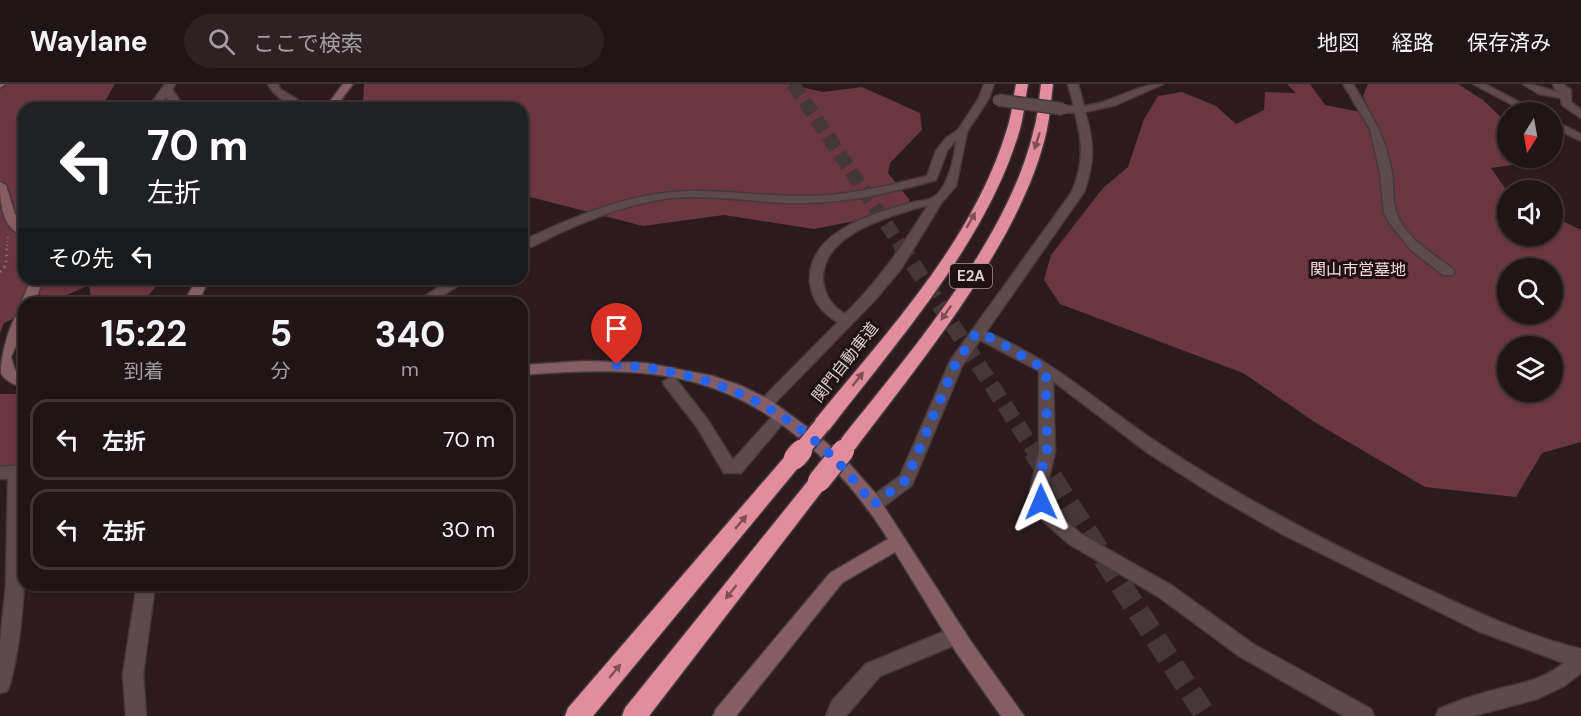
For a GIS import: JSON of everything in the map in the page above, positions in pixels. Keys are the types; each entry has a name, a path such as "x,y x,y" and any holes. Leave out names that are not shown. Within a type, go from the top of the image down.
{"highway":[{"name":"関門自動車道","path":"577,716 795,458 912,310 957,245 998,170 1008,145 1022,84"},
{"name":"E2A","path":"634,716 923,346 985,254 1024,177 1043,121 1047,84"}],"street":[{"path":"273,84 276,91 295,102"},
{"path":"334,102 348,84"},
{"path":"765,404 827,343 845,320 870,297 896,266 937,200 952,181 962,132 984,98 989,84"},
{"path":"873,505 906,480 955,365 1031,256 1063,217 1078,192 1088,154 1081,111 1073,84"},
{"path":"984,98 1081,111 1115,104 1158,84"},
{"path":"1348,84 1375,129 1386,173 1390,213 1415,247 1448,272"},
{"path":"1478,84 1513,102"},
{"path":"1528,84 1542,92 1564,96"},
{"path":"1558,84 1558,88 1566,90 1564,96 1567,105 1581,115"},
{"path":"157,102 168,86"},
{"path":"168,86 173,102"},
{"path":"1563,129 1581,138"},
{"path":"528,242 608,210 665,196 701,194 799,200 890,189 932,178 942,147 950,137 962,132"},
{"path":"0,185 9,215 18,226"},
{"path":"845,320 827,308 817,282 817,267 831,243 844,234 916,203 937,200"},
{"path":"188,297 198,285"},
{"path":"431,297 452,285"},
{"path":"18,326 4,357 8,373 18,381"},
{"path":"976,333 994,339 1046,370 1117,424 1184,469 1341,557 1531,645 1581,659 1562,678 1537,692 1484,703 1446,716"},
{"path":"528,370 600,365 635,366 699,377 765,404 782,415 834,458 873,505 955,636 1014,716"},
{"path":"1046,370 1047,452 1038,490 1048,515 1075,539 1165,591 1246,650 1364,716"},
{"path":"670,382 702,423 730,469 735,469 782,415"},
{"path":"14,472 18,530"},
{"path":"723,716 836,578 865,559 898,542"},
{"path":"0,684 7,664 16,609 18,566"},
{"path":"136,716 133,674 145,591"},
{"path":"836,716 839,708 873,670 955,636"}],"path":[{"path":"0,272 6,265 8,236 18,230"}],"green space":[{"path":"0,84 115,84 104,102 18,102 18,285 89,285 62,297 18,297 18,317 4,323 0,333"},
{"path":"364,84 788,84 823,92 862,87 920,113 922,130 890,163 888,173 909,199 909,205 860,220 814,229 724,215 643,226 528,197 528,102 363,102"},
{"name":"関山市営墓地","path":"1287,84 1310,84 1325,105 1371,114 1363,96 1368,84 1458,84 1483,100 1497,113 1497,167 1491,168 1499,180 1497,180 1497,246 1563,246 1563,221 1581,230 1581,442 1542,453 1516,497 1425,487 1316,423 1243,373 1060,304 1044,280 1051,255 1103,188 1128,167 1144,119 1158,96 1182,92 1216,106 1236,124 1264,110 1265,92 1296,93"},
{"path":"89,285 157,285 147,297 91,297"},
{"path":"0,394 18,394 18,466 0,467"}],"tunnel":[{"path":"793,84 901,246"},
{"path":"900,244 1035,452"},
{"path":"1034,451 1206,716"}],"route":[{"path":"617,365 691,375 747,395 765,404 782,415 834,458 860,486 873,505 906,480 955,365 976,333 994,339 1046,370 1047,452 1039,478 1038,490 1041,502"}]}
